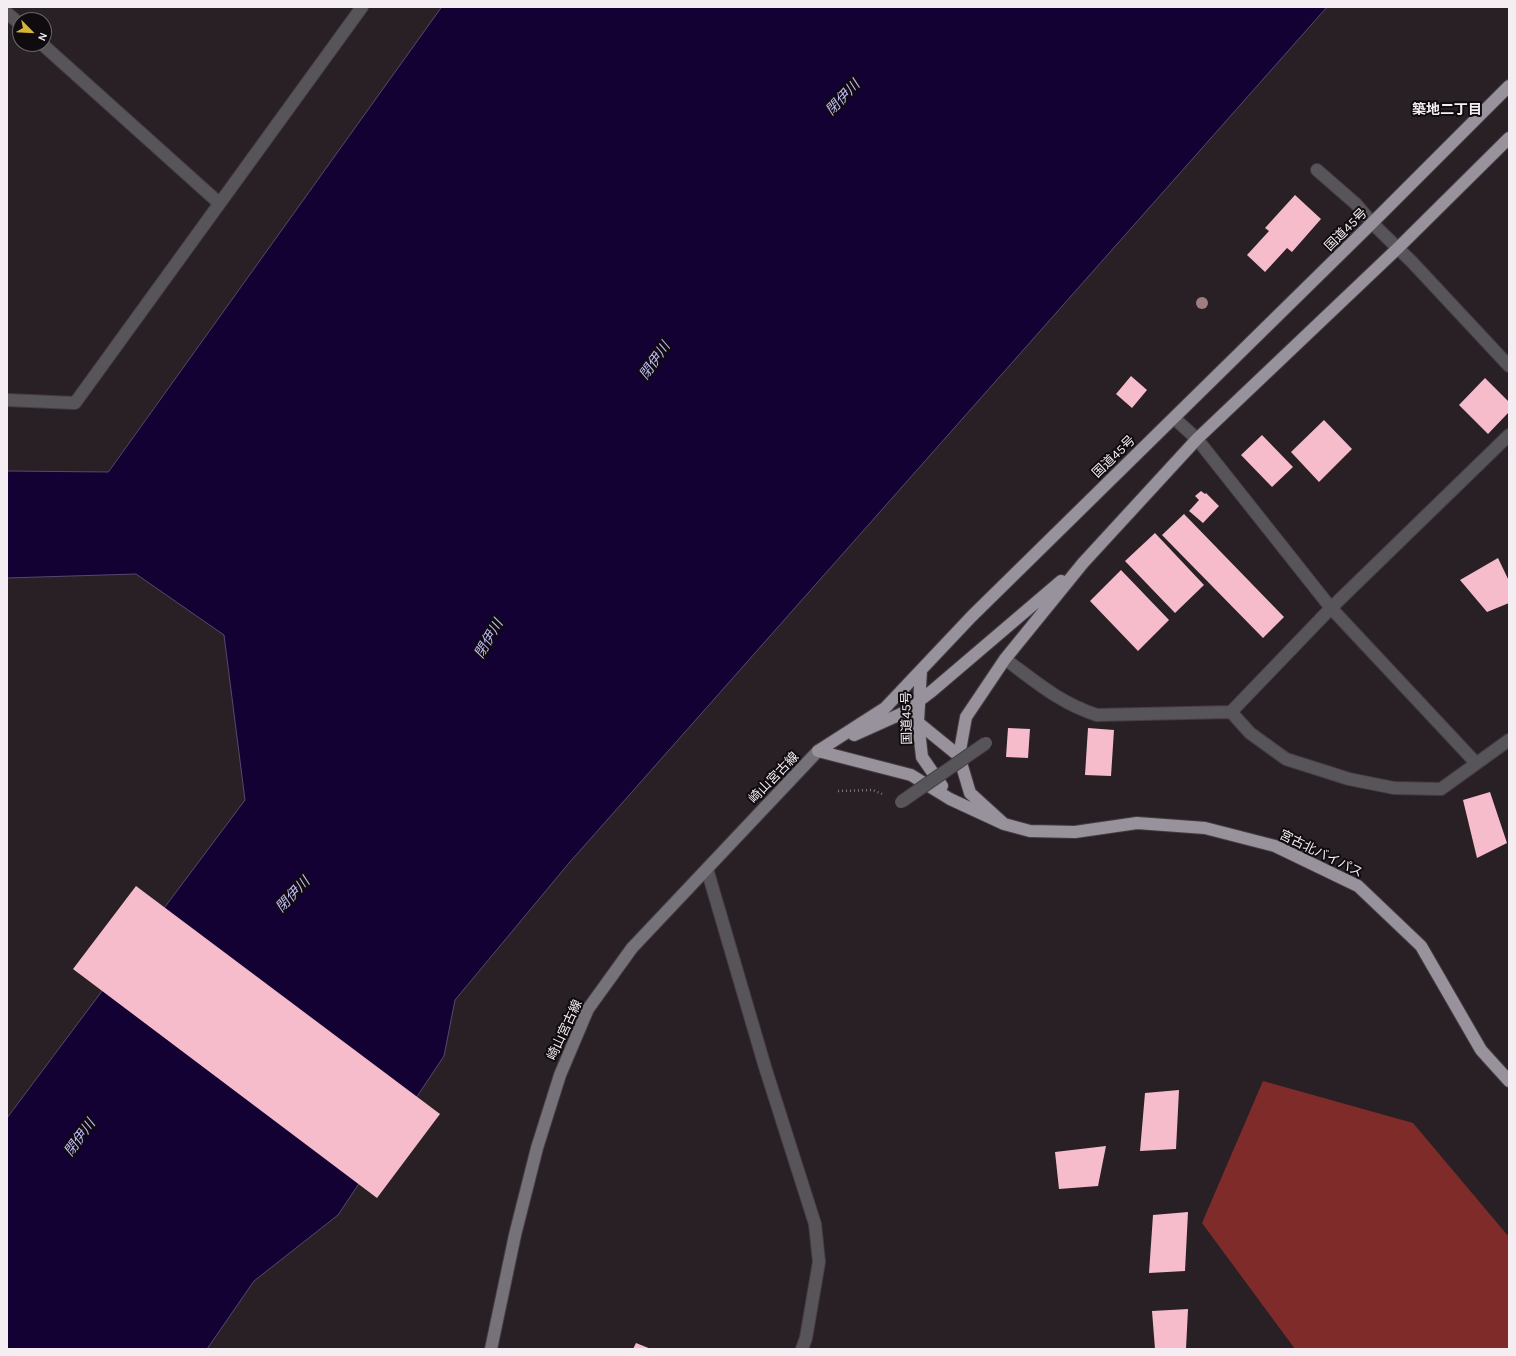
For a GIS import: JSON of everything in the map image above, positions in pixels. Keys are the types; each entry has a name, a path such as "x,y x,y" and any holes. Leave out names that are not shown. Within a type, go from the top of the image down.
{"highway":[{"name":"国道45号","path":"950,799 922,758 918,722 921,670 972,616 1372,223 1509,86"},
{"path":"1004,824 970,793 959,756 966,717 1005,659 1083,562 1197,439 1398,248 1509,138"},
{"path":"818,751 903,713 1083,562"},
{"path":"818,751 885,708 921,670"},
{"path":"885,708 903,713 918,722 959,756"},
{"path":"818,751 911,775 950,799 1004,824"},
{"name":"宮古北バイパス","path":"1004,824 1030,831 1075,832 1137,823 1205,828 1275,846 1358,886 1421,946 1480,1050 1509,1081"}],"main road":[{"name":"崎山宮古線","path":"491,1349 515,1235 537,1148 560,1076 588,1009 632,948 818,751"}],"street":[{"path":"7,400 75,403 362,7"},
{"path":"51,52 219,203"},
{"path":"1317,170 1356,204 1372,223 1398,248 1509,366"},
{"path":"1174,418 1197,439 1332,608 1476,763"},
{"path":"1005,659 1046,691 1077,708 1097,715 1231,712 1332,608 1509,435"},
{"path":"1231,712 1250,733 1286,759 1349,778 1394,788 1441,789 1509,740"},
{"path":"901,802 986,743"},
{"path":"707,869 765,1067 815,1224 819,1262 806,1338 802,1349"}],"path":[{"path":"838,791 873,790 901,802"}],"shaded area":[{"path":"1263,1081 1413,1123 1509,1237 1509,1349 1295,1349 1202,1223"}],"water":[{"name":"閉伊川","path":"442,7 1327,7 569,863 455,1000 444,1056 338,1215 254,1281 207,1349 7,1349 7,1118 245,800 224,635 136,574 7,578 7,471 108,472"}],"building":[{"path":"1295,195 1321,219 1292,252 1287,248 1265,272 1247,255 1269,231 1265,228"},
{"path":"1131,376 1147,390 1132,408 1116,394"},
{"path":"1485,378 1509,402 1509,412 1488,434 1459,405"},
{"path":"1324,420 1352,449 1319,482 1291,452"},
{"path":"1262,435 1293,467 1272,487 1241,455"},
{"path":"1201,491 1205,494 1206,493 1219,506 1203,523 1189,511 1199,500 1195,496"},
{"path":"1184,514 1284,617 1263,638 1162,535"},
{"path":"1155,533 1204,585 1175,613 1125,561"},
{"path":"1498,558 1509,581 1509,603 1487,612 1460,580"},
{"path":"1121,570 1169,620 1138,651 1090,601"},
{"path":"1008,728 1030,729 1028,758 1006,757"},
{"path":"1088,728 1114,730 1111,776 1085,775"},
{"path":"1490,792 1507,843 1477,858 1463,800"},
{"path":"136,886 440,1114 377,1198 73,969"},
{"path":"1179,1090 1176,1149 1140,1151 1145,1093"},
{"path":"1106,1146 1098,1186 1059,1189 1055,1152"},
{"path":"1188,1212 1185,1271 1149,1273 1153,1215"},
{"path":"1188,1309 1186,1349 1155,1349 1152,1311"},
{"path":"636,1343 651,1349 633,1349"}],"district":[{"name":"築地二丁目","path":"1447,110"}]}
